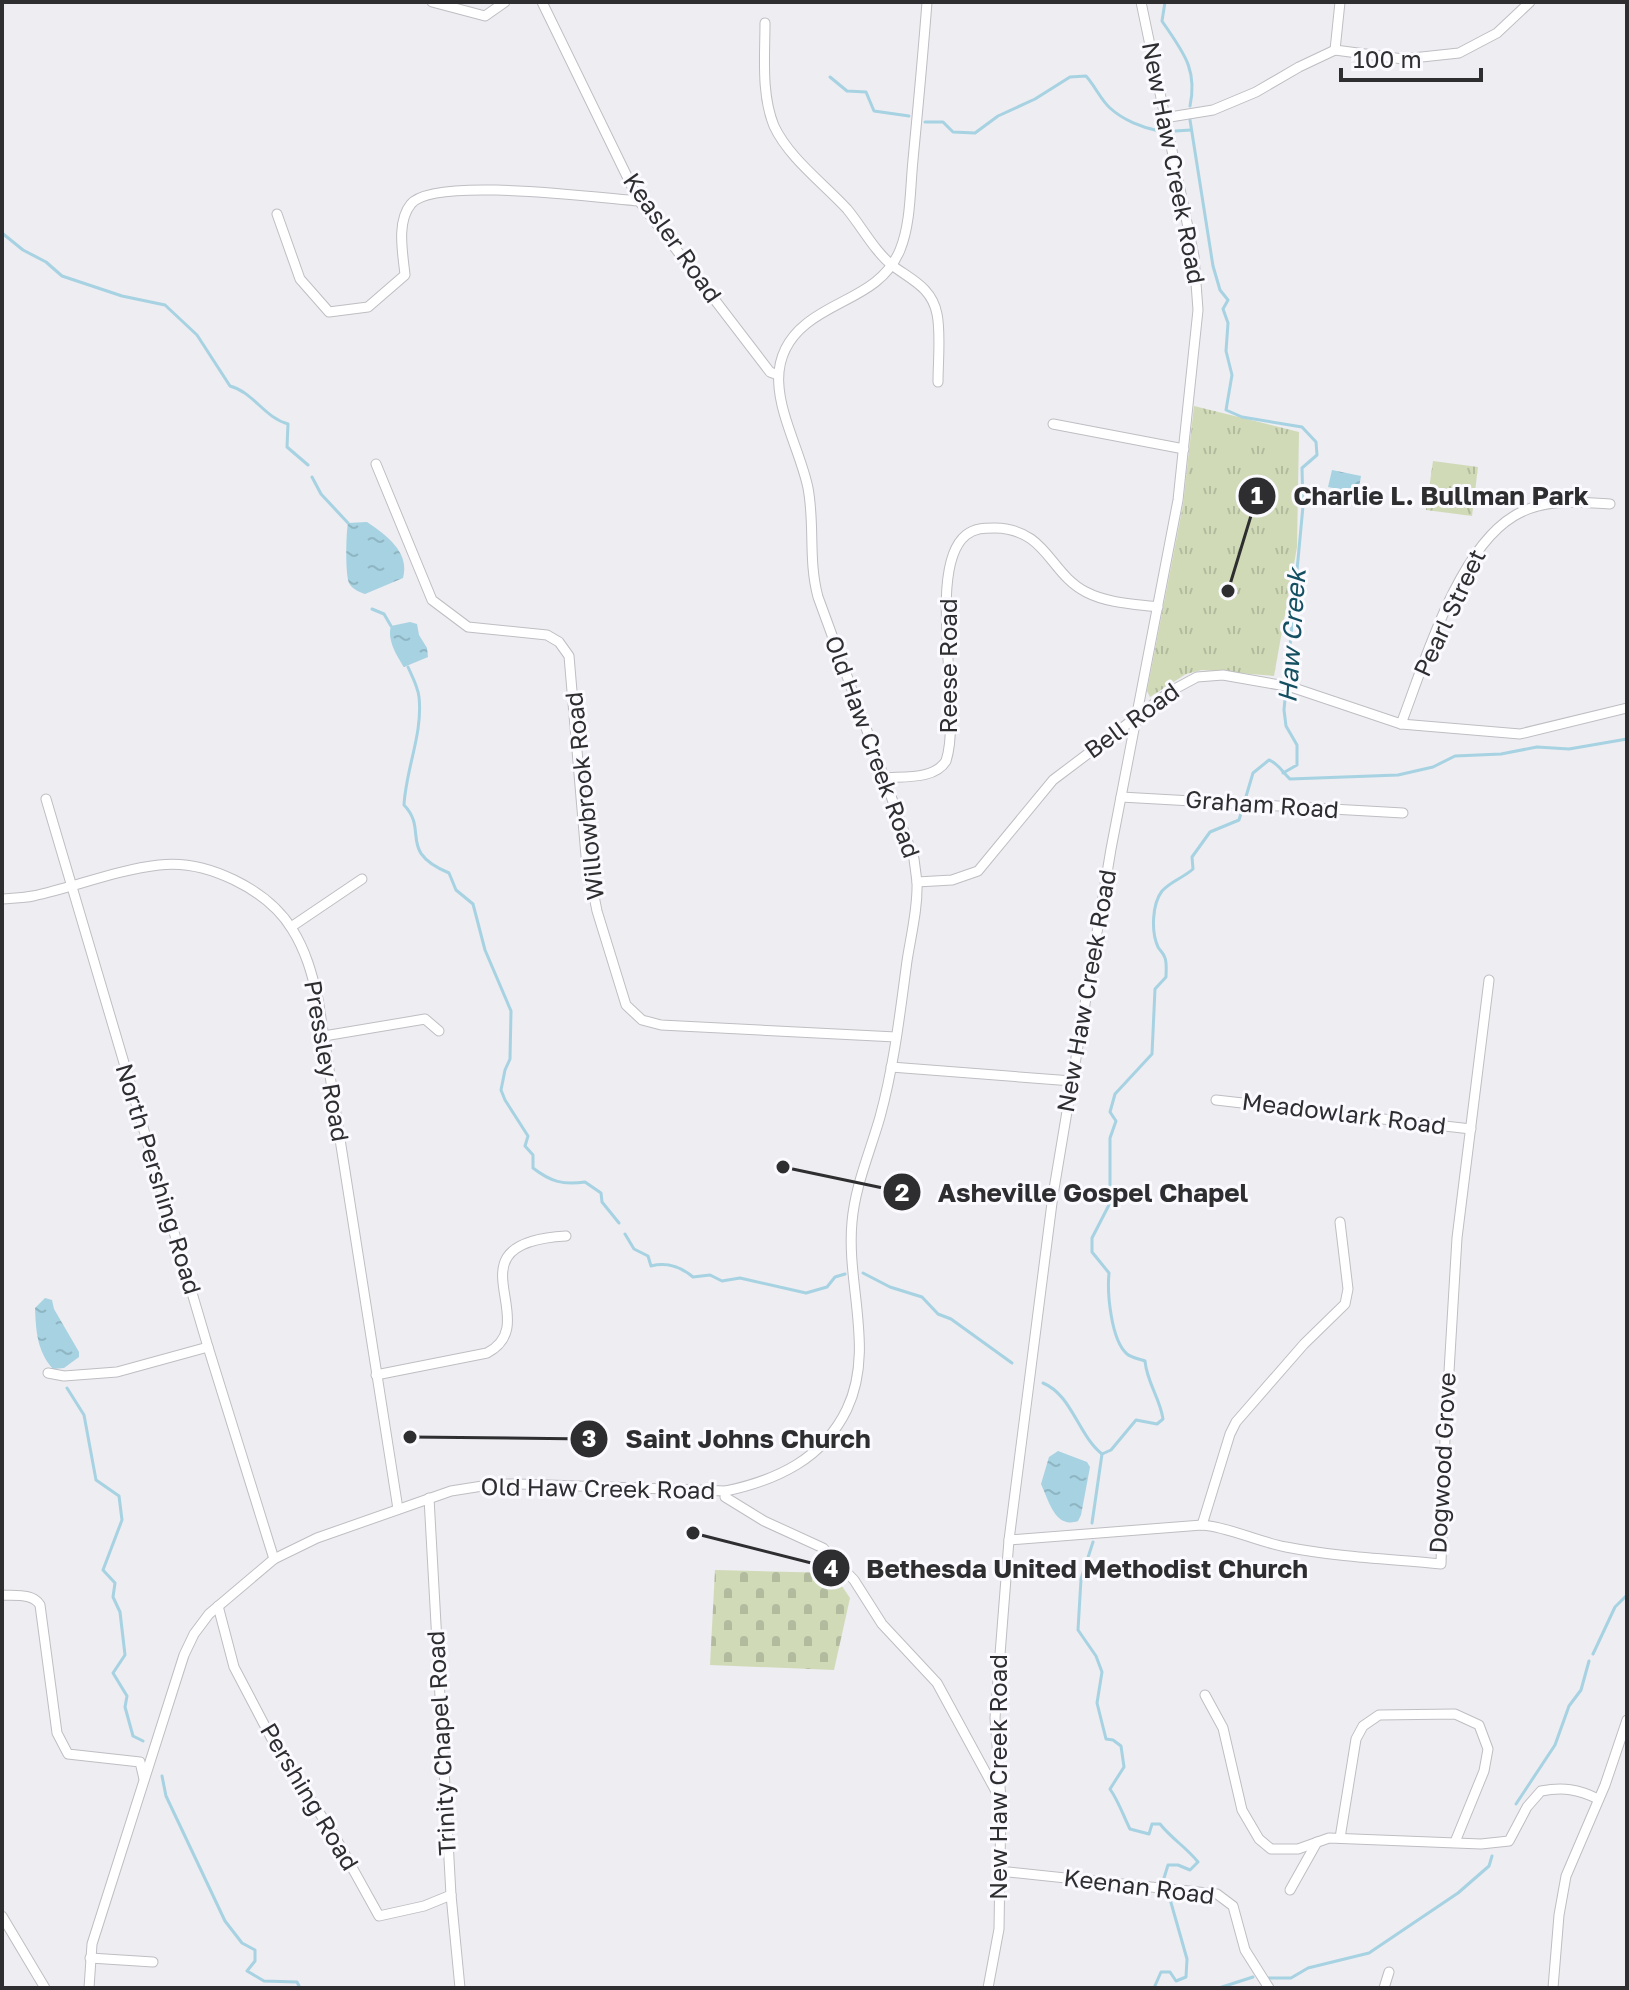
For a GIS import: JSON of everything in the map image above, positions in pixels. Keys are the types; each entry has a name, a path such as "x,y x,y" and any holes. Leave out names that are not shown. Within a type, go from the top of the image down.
{"street":[{"path":"432,2 485,16 505,2"},
{"name":"Keasler Road","path":"542,2 639,201 770,372 778,375"},
{"path":"778,375 783,355 800,330 822,313 871,286 892,265 904,239 927,2"},
{"name":"New Haw Creek Road","path":"988,1988 999,1929 1001,1800 996,1751 996,1688 1009,1540 1053,1195 1121,797 1178,500 1196,336 1198,292 1194,256 1141,2"},
{"path":"1335,50 1340,2"},
{"path":"1164,118 1213,110 1256,92 1335,50 1403,59 1459,53 1497,33 1530,2"},
{"path":"765,23 765,77 768,106 775,127 791,150 848,210 892,265 920,283 937,313 938,382"},
{"path":"277,214 300,279 329,312 368,307 405,275 402,231 407,209 412,201 433,191 486,188 639,201"},
{"name":"Old Haw Creek Road","path":"89,1988 90,1958 184,1655 200,1625 274,1559 317,1538 462,1488 495,1484 726,1491 746,1487 780,1474 818,1451 827,1442 850,1400 855,1385 859,1325 851,1250 852,1224 856,1197 891,1067 917,882 914,859 818,597 811,564 808,489 784,412 778,375"},
{"path":"1053,424 1184,449"},
{"name":"Willowbrook Road","path":"376,464 432,600 468,627 547,635 559,642 569,655 589,872 622,999 633,1014 661,1025 896,1037"},
{"name":"Pearl Street","path":"1401,724 1474,552 1492,532 1516,514 1542,505 1565,501 1610,504"},
{"name":"Reese Road","path":"883,778 933,772 943,767 946,761 951,722 945,646 949,572 953,551 969,533 983,528 1014,530 1035,540 1073,583 1087,592 1110,600 1158,607"},
{"name":"Bell Road","path":"917,882 952,880 978,871 1053,780 1182,683 1197,677 1223,675 1287,686 1401,724 1520,734 1627,708"},
{"name":"Graham Road","path":"1121,797 1403,813"},
{"name":"North Pershing Road","path":"46,799 274,1559"},
{"name":"Pressley Road","path":"2,899 30,896 148,866 178,864 192,866 260,896 291,927 311,971 324,1036 398,1509"},
{"path":"291,927 362,879"},
{"name":"Dogwood Grove","path":"1009,1540 1202,1525 1217,1526 1235,1534 1293,1549 1441,1564 1454,1275 1489,980"},
{"path":"324,1036 425,1019 439,1031"},
{"path":"891,1067 1072,1081"},
{"name":"Meadowlark Road","path":"1216,1100 1471,1129"},
{"path":"1202,1525 1236,1422 1304,1344 1345,1304 1348,1289 1340,1222"},
{"path":"376,1375 487,1353 497,1348 503,1338 509,1312 501,1277 502,1265 514,1251 540,1238 566,1236"},
{"path":"48,1373 64,1376 117,1372 208,1347"},
{"path":"726,1491 725,1497 763,1520 823,1548 854,1580 882,1624 937,1683 1001,1800"},
{"name":"Trinity Chapel Road","path":"429,1498 451,1895 460,1988"},
{"path":"2,1595 29,1596 40,1605 57,1733 68,1754 140,1762 144,1779"},
{"name":"Pershing Road","path":"218,1606 234,1667 276,1747 334,1835 379,1916 424,1906 451,1895"},
{"path":"1205,1695 1223,1728 1242,1810 1259,1839 1271,1849 1298,1849 1329,1838 1481,1844 1509,1841 1527,1807 1541,1791 1563,1787 1598,1799"},
{"path":"1340,1838 1356,1739 1363,1726 1379,1715 1455,1714 1479,1725 1488,1749 1484,1771 1455,1842"},
{"path":"1553,1988 1559,1915 1566,1876 1619,1748 1627,1720"},
{"path":"1290,1890 1317,1842"},
{"name":"Keenan Road","path":"999,1871 1164,1890 1210,1892 1228,1901 1236,1912 1248,1957 1269,1988"},
{"path":"2,1916 45,1988"},
{"path":"90,1958 153,1962"},
{"path":"1384,1988 1389,1972"}],"green space":[{"path":"1194,406 1299,432 1297,547 1274,676 1202,670 1186,674 1150,697 1147,691 1183,505"},
{"path":"1433,461 1478,467 1472,516 1426,510"},
{"path":"715,1570 833,1573 850,1598 834,1670 710,1665"}],"water":[{"path":"1332,470 1361,476 1358,493 1328,487"},
{"path":"367,522 395,545 404,569 403,578 365,594 349,583 346,544 348,523"},
{"path":"410,622 417,624 428,657 404,667 393,647 390,631 391,626"},
{"path":"45,1298 52,1300 79,1352 79,1357 64,1368 53,1369 38,1340 35,1308"},
{"path":"1058,1451 1087,1462 1090,1467 1078,1521 1064,1521 1058,1517 1041,1484 1049,1457"}],"waterway":[{"name":"Haw Creek","path":"1165,2 1162,21 1182,51 1190,70 1190,106"},
{"path":"925,122 943,122 953,132 975,133 998,116 1035,99 1070,77 1086,76 1115,112 1133,123 1159,131"},
{"path":"830,77 847,91 866,92 874,111 909,116"},
{"name":"Haw Creek","path":"1190,120 1213,266 1220,290 1228,300 1223,309 1228,323 1226,351 1232,375 1226,410 1242,417 1302,427 1316,442 1317,455 1302,468 1303,506 1284,710 1286,726 1297,745 1297,765 1283,773"},
{"path":"1175,131 1191,130"},
{"path":"2,233 62,276 122,296 165,305 197,335 230,386 288,424 287,447 308,465"},
{"path":"312,477 321,494 348,523"},
{"path":"372,609 384,614 391,626"},
{"path":"408,667 417,689 420,711 404,805 411,814 416,840 424,857 449,873 456,890 473,904 485,950 511,1011 510,1059 501,1090 528,1136 525,1146 533,1155 533,1168 558,1181 585,1182 601,1193 602,1202 619,1223"},
{"name":"Haw Creek","path":"1102,1454 1111,1450 1136,1420 1157,1424 1163,1419 1145,1361 1127,1354 1117,1338 1110,1304 1109,1273 1092,1252 1092,1238 1110,1203 1110,1138 1116,1121 1110,1112 1115,1094 1152,1054 1155,989 1166,977 1166,960 1158,947 1154,926 1154,910 1162,891 1193,869 1192,857 1210,832 1239,820 1253,773 1269,760 1290,779 1398,775 1433,767 1455,756 1501,754 1537,747 1569,749 1627,739"},
{"path":"625,1234 634,1249 648,1256 651,1266 674,1266 693,1277 710,1275 722,1281 740,1278 806,1293 827,1287 835,1277 845,1274"},
{"path":"863,1273 890,1287 922,1297 938,1314 951,1319 1012,1363"},
{"path":"1043,1383 1061,1396 1087,1437 1102,1454"},
{"path":"67,1388 84,1415 96,1480 119,1496 122,1520 103,1570 115,1583 113,1597 120,1612 125,1655 113,1673 127,1696 125,1707 133,1736 143,1741"},
{"name":"Haw Creek","path":"1092,1523 1102,1454"},
{"name":"Haw Creek","path":"1093,1542 1081,1579 1078,1630 1096,1656 1102,1672 1097,1703 1106,1739 1121,1746 1124,1767 1110,1789 1130,1829 1149,1834 1152,1824 1160,1824 1198,1862 1190,1870 1168,1865 1164,1878 1187,1959 1186,1977 1176,1981 1170,1972 1161,1972 1154,1988"},
{"path":"1593,1654 1615,1607 1627,1595"},
{"path":"1516,1804 1555,1745 1569,1706 1581,1690 1589,1661"},
{"path":"162,1776 166,1796 225,1921 242,1943 255,1950 255,1961 247,1971 264,1981 297,1982 300,1988"},
{"path":"1266,1978 1291,1978 1308,1968 1369,1953 1458,1893 1489,1866 1492,1856"},
{"path":"1219,1988 1253,1977"}],"place":[{"name":"Charlie L. Bullman Park","path":"1228,591"},
{"name":"Asheville Gospel Chapel","path":"783,1167"},
{"name":"Saint Johns Church","path":"410,1437"},
{"name":"Bethesda United Methodist Church","path":"693,1533"}]}
